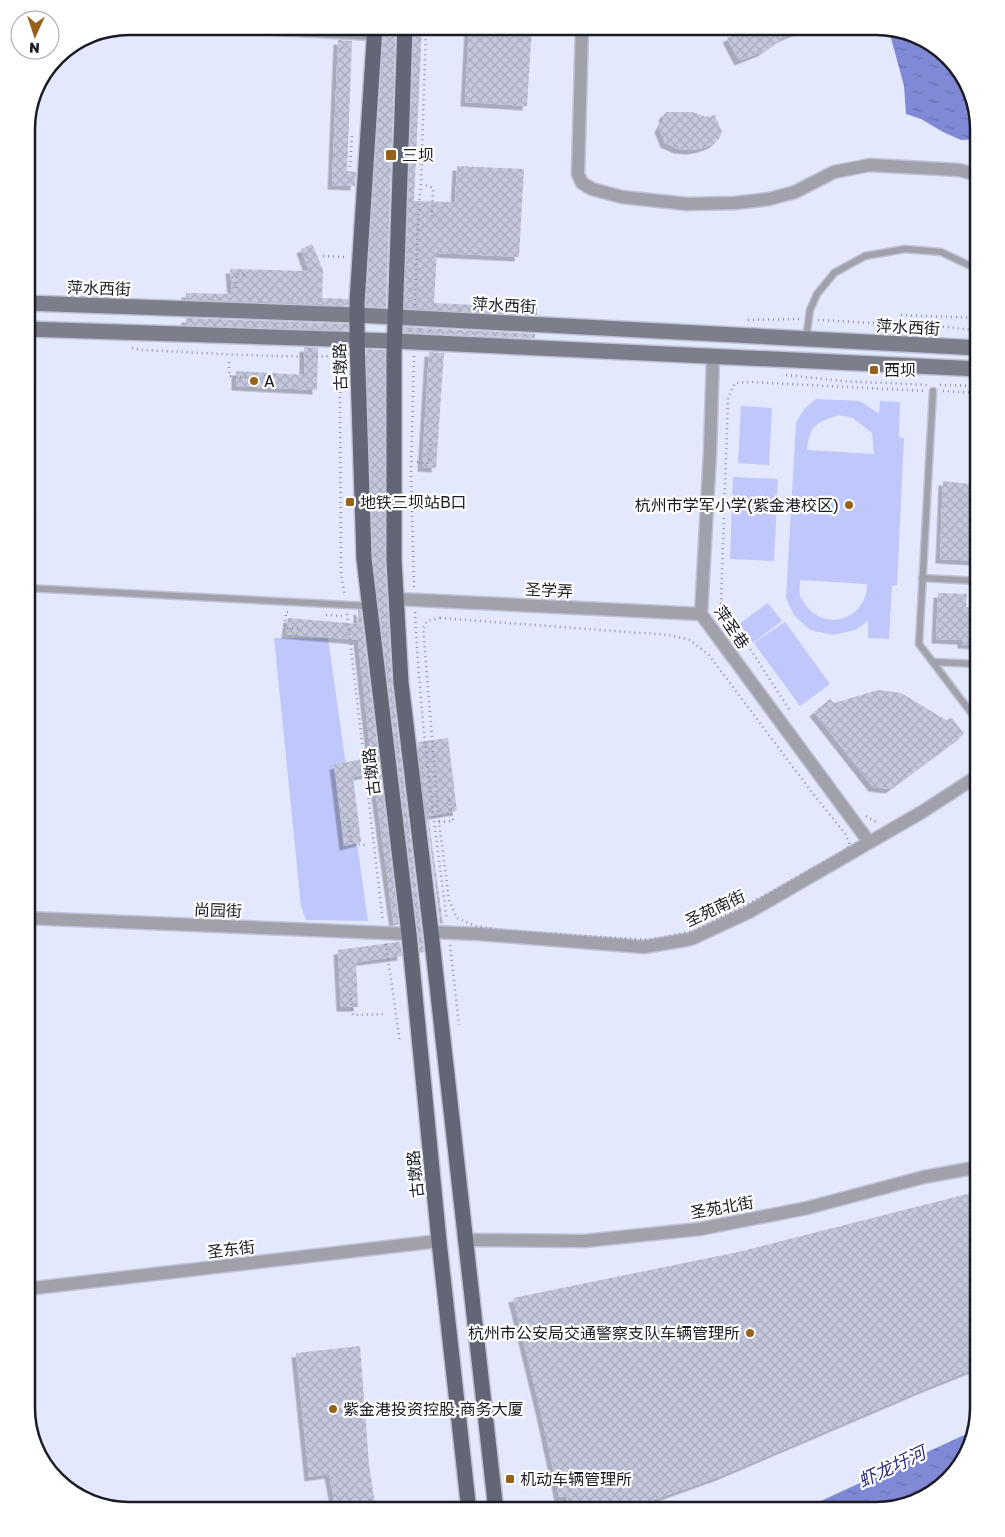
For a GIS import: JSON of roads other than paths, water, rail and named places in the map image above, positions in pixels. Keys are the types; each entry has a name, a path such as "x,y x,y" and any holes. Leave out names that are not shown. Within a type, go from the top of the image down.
{"main road":[{"name":"古墩路","path":"375,35 357,302 364,559 409,934 439,1241 468,1502"},
{"path":"405,35 394,317 394,560 401,683 495,1502"},
{"name":"萍水西街","path":"35,304 357,315 970,348"},
{"path":"35,330 394,341 970,369"}],"street":[{"path":"582,35 578,174 582,183 592,189 630,198 687,204 735,202 769,198 795,192 834,172 870,165 970,172"},
{"name":"萍圣巷","path":"713,356 701,614 869,842"},
{"name":"圣学弄","path":"396,598 701,614"},
{"name":"圣苑南街","path":"431,932 644,947 691,939 749,912 922,812 970,781"},
{"name":"尚园街","path":"35,918 409,934"},
{"name":"圣苑北街","path":"466,1240 584,1241 700,1229 807,1208 924,1177 970,1169"},
{"name":"圣东街","path":"35,1288 439,1241"}],"lane":[{"path":"806,339 810,310 817,294 834,273 865,256 905,249 941,252 970,266"},
{"path":"934,391 919,644 970,712"},
{"path":"922,578 970,580"},
{"path":"35,588 370,606"},
{"path":"933,662 970,664"}],"water":[{"path":"891,36 907,40 918,45 943,62 951,72 967,104 970,140 961,140 921,119 906,114 904,86"},
{"path":"967,1434 957,1455 943,1475 912,1495 901,1499 876,1502 819,1502"}],"place":[{"name":"三坝","path":"391,155"},
{"name":"西坝","path":"874,370"},
{"name":"A","path":"254,381"},
{"name":"地铁三坝站B口","path":"350,502"},
{"name":"杭州市学军小学(紫金港校区)","path":"849,505"},
{"name":"杭州市公安局交通警察支队车辆管理所","path":"750,1333"},
{"name":"紫金港投资控股·商务大厦","path":"333,1409"},
{"name":"机动车辆管理所","path":"510,1479"}],"water label":[{"name":"虾龙圩河","path":"892,1467"}]}
